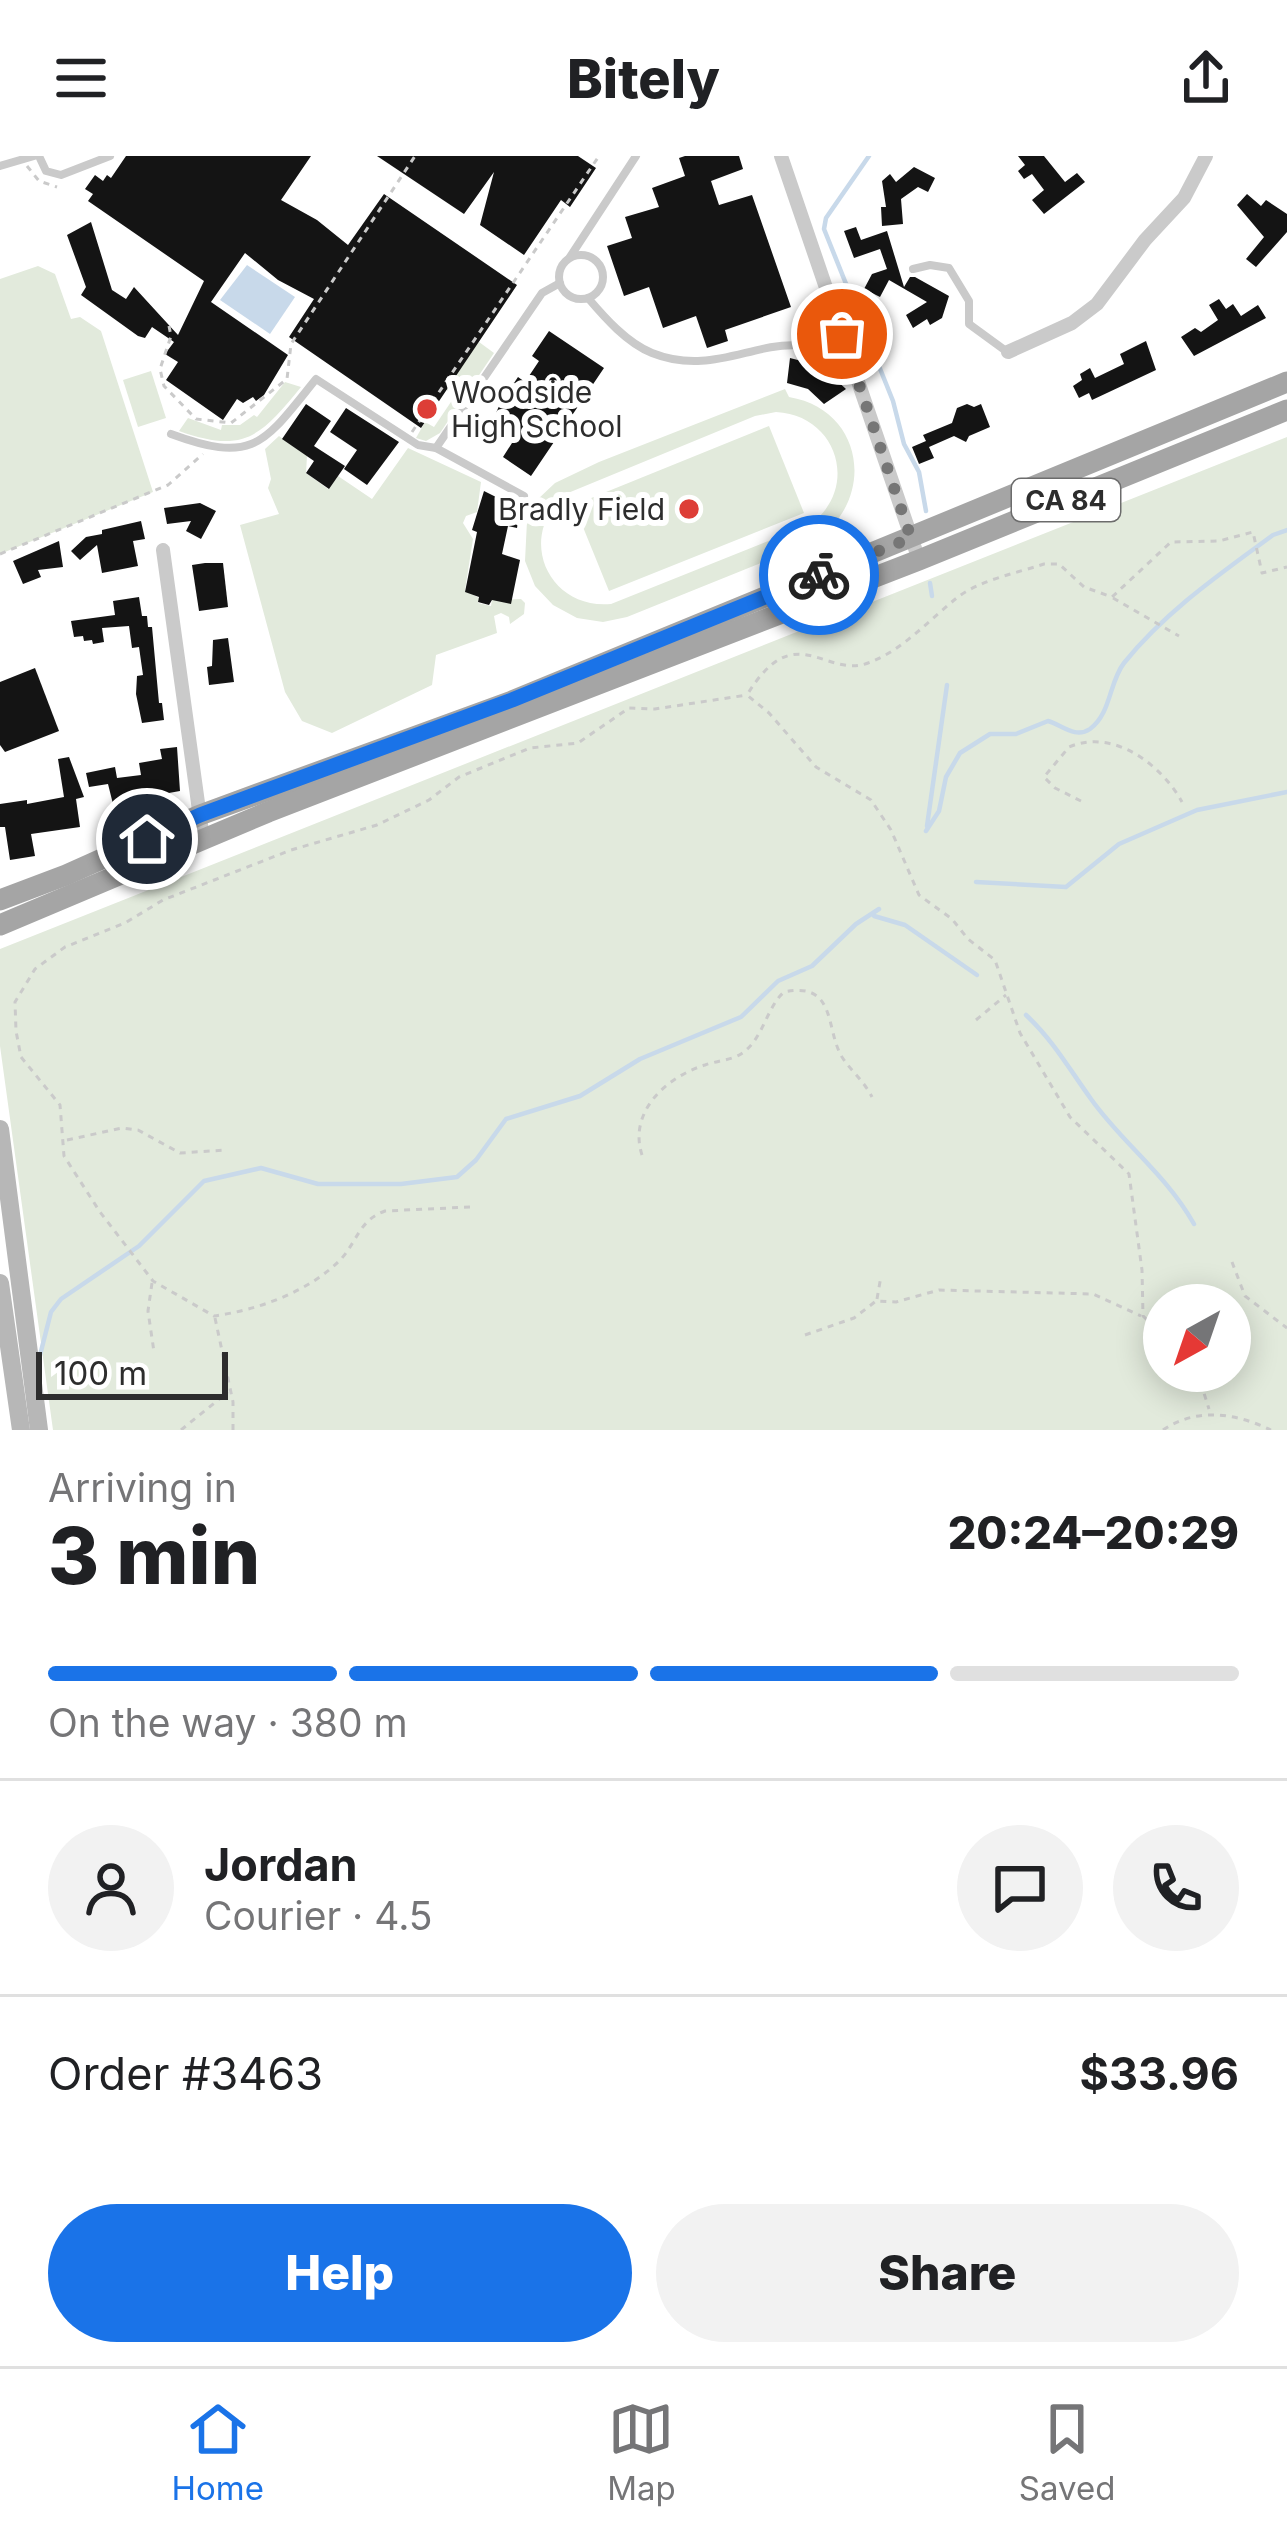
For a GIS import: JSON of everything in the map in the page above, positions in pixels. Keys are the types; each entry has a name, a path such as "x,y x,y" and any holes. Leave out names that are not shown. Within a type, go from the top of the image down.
{"main road":[{"name":"CA 84","path":"0,925 915,549 1287,382"},
{"name":"CA 84","path":"0,900 200,815 1287,410"},
{"path":"0,886 30,889"},
{"path":"0,1129 7,1253 39,1430"},
{"path":"0,1283 21,1430"}],"street":[{"path":"782,156 915,549"},
{"path":"1007,352 1072,323 1097,304 1184,198 1206,156"},
{"path":"163,550 203,839"}],"lane":[{"path":"0,166 36,156 53,175 110,156"},
{"path":"637,156 560,269 560,284 574,298 588,298 648,352 675,360 738,357 804,342 831,351 854,368"},
{"path":"569,259 590,257 601,268 602,282 588,298"},
{"path":"913,269 949,268 969,301 969,324 1007,352"},
{"path":"436,448 542,293 560,284"},
{"path":"171,434 208,448 237,450 266,437 316,379 407,438 436,448 524,496"}],"path":[{"path":"169,326 160,369 164,386 196,419 231,423 257,406 287,379 291,344 416,156"},
{"path":"407,438 599,156"},
{"path":"0,554 168,485 208,448"},
{"path":"1112,596 1171,542 1219,541 1253,532 1262,573 1287,567"},
{"path":"470,1207 385,1211 372,1216 332,1267 287,1295 214,1316 153,1281 64,1156 66,1141 56,1095 21,1057 15,1002 35,969 65,947 124,923 163,900 257,862 377,825 429,800 459,777 530,748 578,743 629,709 747,694 772,666 793,654 870,663 908,639 960,595 1044,564 1058,564 1084,587 1112,596 1179,636"},
{"path":"747,694 816,767 871,800 891,830 919,895 995,960 1019,1033 1070,1117 1129,1174 1142,1270 1143,1316 1093,1294 957,1289 896,1302 876,1301 854,1318 805,1335"},
{"path":"1081,801 1044,777 1069,747 1105,741 1135,754 1183,802"},
{"path":"642,1155 638,1131 650,1102 687,1072 739,1056 784,992 807,992 821,1000 830,1013 840,1053 872,1097"},
{"path":"976,1020 1008,994"},
{"path":"66,1141 122,1128 138,1130 179,1154 226,1150"},
{"path":"1232,1262 1245,1296 1287,1328"},
{"path":"876,1301 881,1276"},
{"path":"153,1281 148,1311 154,1352"},
{"path":"214,1316 230,1390 233,1430"},
{"path":"181,1430 230,1390"},
{"path":"1204,1392 1210,1413"},
{"path":"1163,1430 1178,1420 1210,1413 1271,1430"}],"shaded area":[{"path":"38,266 55,274 71,319 80,317 101,331 153,492 0,554 0,279"},
{"path":"479,342 494,353 440,433 426,441 416,438 425,422 434,427 455,396 444,388"},
{"path":"151,371 166,418 138,427 123,380"},
{"path":"285,382 301,387 274,418 249,436 220,441 179,431 188,418 221,430 222,425 240,425 257,417"},
{"path":"785,389 789,397 835,420 848,440 853,485 845,508 830,528 808,544 627,617 603,622 577,618 553,605 535,586 525,561 527,521 537,500 555,483","holes":["776,412 797,416 827,439 838,473 826,509 811,524 611,604 588,603 555,582 545,566 543,528 552,509 568,493 755,416"]},
{"name":"Bradly Field","path":"769,426 804,513 609,591 574,505"},
{"path":"279,436 307,456 306,473 328,489 338,476 372,499 408,448 481,482 477,512 466,516 463,523 473,539 465,590 479,598 478,603 491,606 492,600 521,599 524,614 510,624 509,617 501,613 494,616 497,633 436,655 432,685 332,733 302,721 285,692 240,525 279,514 268,488 271,479 265,449"},
{"path":"1287,437 1287,1430 53,1430 0,1046 0,949"}],"water":[{"path":"247,265 295,297 270,334 220,300"}],"building":[{"path":"126,156 311,156 281,200 348,245 384,194 517,285 421,428 289,337 314,299 278,280 245,253 211,302 288,355 264,395 243,403 237,399 223,420 166,380 178,362 165,354 174,342 152,327 145,338 138,336 81,295 86,287 67,235 91,222 112,290 126,299 134,287 178,335 204,281 88,201 93,194 85,189 95,175 103,181 107,175 111,178"},
{"path":"377,156 578,156 596,168 570,207 561,200 524,255 480,225 494,172 464,214"},
{"path":"739,156 743,169 711,181 719,205 752,195 791,307 725,330 728,341 707,348 696,316 663,328 649,287 624,296 607,246 632,238 625,217 659,207 652,188 685,176 679,158"},
{"path":"1018,156 1044,156 1065,182 1077,173 1085,182 1044,214 1032,200 1044,190 1032,174 1024,179 1018,171 1025,165"},
{"path":"914,167 935,178 928,192 918,187 901,199 903,224 882,226 881,207 886,207 882,181 890,174 896,182"},
{"path":"1247,194 1261,206 1266,200 1287,214 1287,232 1256,267 1246,259 1264,237 1237,205"},
{"path":"856,227 861,240 887,231 904,287 915,277 949,296 942,318 930,325 927,319 913,328 906,315 927,302 889,280 880,297 864,289 872,274 887,269 880,249 854,258 844,231"},
{"path":"1219,299 1226,309 1233,304 1241,316 1258,305 1266,318 1194,356 1181,337 1195,328 1201,332 1218,320 1209,305"},
{"path":"549,331 604,368 531,476 503,457 512,443 496,432 496,413 510,381 518,377 525,382 539,361 532,356"},
{"path":"1146,341 1156,370 1092,400 1089,393 1079,398 1073,386 1082,380 1080,374 1090,368 1095,378 1124,364 1120,354"},
{"path":"790,358 821,366 846,389 824,404 808,389 787,383"},
{"path":"306,404 331,421 314,446 345,466 329,489 306,473 314,461 282,439"},
{"path":"981,404 990,427 966,442 954,436 929,447 934,458 919,464 912,447 926,441 923,435 952,423 957,408"},
{"path":"346,408 399,442 367,485 344,469 357,450 330,432"},
{"path":"484,491 520,509 517,528 508,526 502,554 520,560 511,604 492,600 489,605 465,592 477,532 472,530"},
{"path":"200,503 216,511 201,539 186,531 191,521 167,524 164,508"},
{"path":"141,521 145,539 133,541 138,566 102,573 97,545 80,560 71,551 102,530"},
{"path":"59,541 63,567 38,570 41,577 23,584 13,561"},
{"path":"223,563 228,607 199,611 192,565"},
{"path":"139,597 142,616 147,616 148,627 152,627 164,720 142,723 136,694 137,676 143,675 139,647 132,648 129,626 102,628 104,642 93,644 83,636 74,637 71,621 115,615 113,601"},
{"path":"228,638 234,682 209,685 213,640"},
{"path":"35,668 59,731 5,752 0,745 0,682"},
{"path":"177,747 180,791 135,799 136,809 127,811 113,804 108,784 89,787 86,773 115,767 117,778 141,775 139,763 162,759 160,749"},
{"path":"69,757 84,797 76,799 80,827 31,834 35,856 10,860 5,827 0,827 0,804 64,797 58,759"}],"waterway":[{"path":"869,156 826,218 824,229 893,401 904,444 919,472 926,511"},
{"path":"926,831 939,811 946,777 960,753 990,734 1016,734 1048,721 1074,732 1090,729 1102,715 1124,663 1158,627 1233,564 1287,530"},
{"path":"930,583 932,596"},
{"path":"927,826 947,685"},
{"path":"976,882 1066,887 1119,844 1197,810 1287,792"},
{"path":"38,1363 51,1312 61,1299 139,1246 204,1181 261,1168 318,1184 401,1184 457,1177 506,1119 580,1096 640,1059 741,1017 778,981 812,966 879,909"},
{"path":"874,916 905,925 977,975"},
{"path":"1026,1015 1194,1224"}],"way so far":[{"path":"819,575 911,538 842,334"}],"place":[{"name":"Woodside High School","path":"427,409"},
{"name":"Bradly Field","path":"689,509"}],"route":[{"path":"147,839 512,700 819,575"}]}
